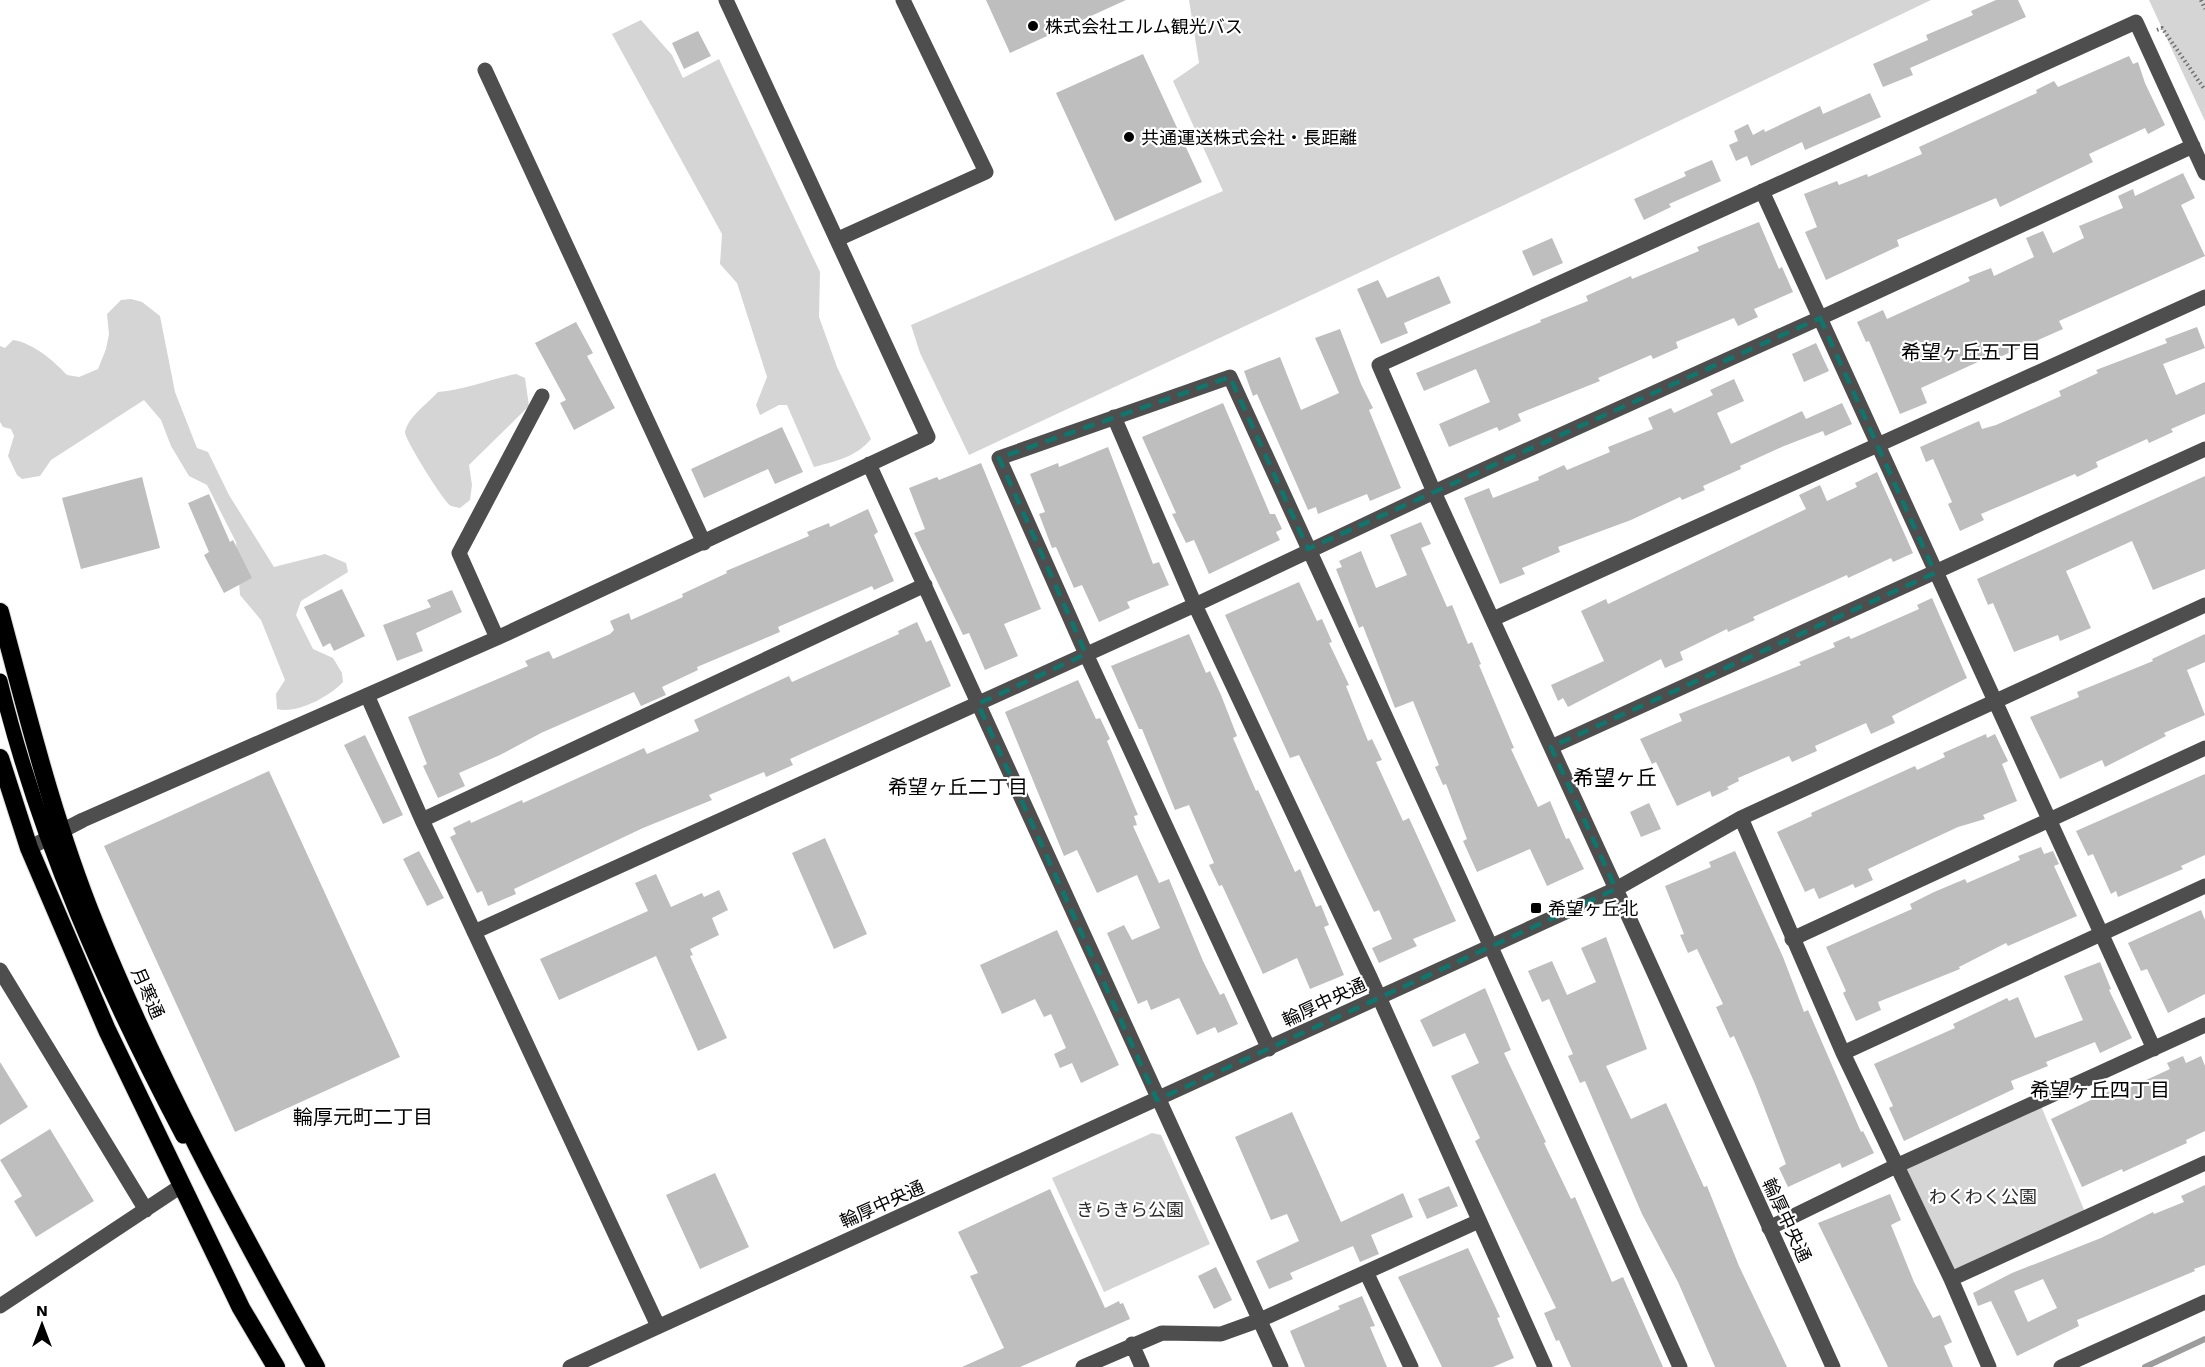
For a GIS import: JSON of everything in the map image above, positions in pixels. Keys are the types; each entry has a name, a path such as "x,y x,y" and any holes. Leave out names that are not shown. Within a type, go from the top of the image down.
{"highway":[{"name":"月寒通","path":"0,612 44,779 54,834 153,1055 242,1231 316,1367"},
{"path":"0,758 29,848 107,1030 241,1308 276,1367"}],"main road":[{"path":"0,681 31,795 54,834"}],"street":[{"path":"29,848 54,834 497,638 928,437 726,0"},
{"path":"838,239 986,172 903,0"},
{"path":"2205,173 2136,21 1379,365 1434,492 1616,890 1741,818 2205,605"},
{"path":"485,70 704,543"},
{"path":"474,932 1196,605 1308,549 1820,318 2193,146"},
{"path":"1762,191 2154,1049"},
{"path":"1493,620 2205,297"},
{"path":"1269,1049 1086,654 999,458 1230,377 1680,1367"},
{"path":"497,638 459,553 542,396"},
{"path":"1114,417 1196,605 1379,999 1545,1367"},
{"path":"1551,747 2205,449"},
{"path":"869,464 1157,1100 1281,1367"},
{"path":"422,820 925,585"},
{"path":"367,695 422,820 658,1326"},
{"path":"1792,939 2205,748"},
{"path":"1741,818 1843,1053 1951,1279 1989,1367"},
{"path":"1843,1053 2205,886"},
{"name":"輪厚中央通","path":"570,1367 1616,890 1833,1367"},
{"path":"0,970 146,1210"},
{"path":"1769,1228 1896,1166 2205,1025"},
{"path":"1951,1279 2205,1163"},
{"path":"0,1306 181,1186"},
{"path":"1083,1367 1162,1333 1221,1334 1260,1320 1367,1274 1479,1221"},
{"path":"1367,1274 1411,1367"},
{"path":"2061,1367 2205,1302"},
{"path":"1132,1344 1142,1367"}],"path":[{"path":"2201,0 2205,9"},
{"path":"2142,36 2162,28 2205,90"}],"highlighted area":[{"path":"1820,318 1935,573 1551,747 1616,889 1157,1100 978,704 1086,654 999,458 1230,377 1308,549"}],"green space":[{"path":"1189,0 1931,0 1502,206 969,455 920,353 911,325 1223,191 1173,81 1199,63"},
{"path":"2149,0 2205,0 2205,121"},
{"path":"641,20 672,55 683,78 719,59 820,272 819,317 837,367 871,439 852,454 814,467 787,405 779,405 760,415 756,405 767,377 737,283 720,264 722,234 612,34"},
{"path":"131,299 142,302 160,316 175,392 197,448 208,452 229,495 274,567 325,554 346,563 348,572 301,601 296,615 313,649 333,658 342,673 343,682 330,693 303,707 277,709 276,694 285,680 261,620 240,595 236,542 207,485 189,476 171,446 161,420 144,400 51,460 40,476 22,479 17,475 8,456 14,436 11,429 3,427 0,422 0,346 5,348 13,340 28,345 49,358 67,375 79,377 98,369 109,334 107,314 121,300"},
{"path":"516,374 525,378 529,406 469,465 472,485 470,500 460,508 451,506 433,482 406,437 407,426 438,392"},
{"name":"わくわく公園","path":"2039,1101 2087,1217 1951,1279 1896,1166"},
{"name":"きらきら公園","path":"1152,1133 1161,1135 1210,1244 1104,1292 1052,1178"}],"building":[{"name":"株式会社エルム観光バス","path":"986,0 1126,0 1010,53"},
{"path":"1996,0 2018,0 2026,17 1910,68 1913,75 1883,87 1873,64 1928,40 1926,35 1973,15 1971,11"},
{"path":"698,31 711,56 684,69 672,43"},
{"name":"共通運送株式会社・長距離","path":"1143,54 1202,182 1115,221 1056,93"},
{"path":"2129,56 2133,64 2138,62 2145,83 2165,125 2148,134 2145,128 2089,154 2093,162 2000,207 1996,198 1897,240 1899,246 1826,280 1805,232 1817,227 1804,194 1837,181 1839,185 1867,174 1868,177 1922,154 1919,147 2037,93 2036,90 2054,81 2058,87"},
{"path":"1870,93 1881,117 1805,150 1802,142 1751,166 1747,156 1736,161 1729,145 1738,141 1734,131 1748,124 1753,135 1764,129 1765,132 1820,106 1823,114"},
{"path":"1712,160 1721,181 1669,204 1671,207 1644,220 1634,199 1686,176 1684,172"},
{"path":"2183,173 2195,198 2181,205 2205,256 2059,321 2063,329 2000,357 1998,353 1921,388 1927,403 1900,414 1869,341 1866,342 1857,322 1883,310 1887,319 1970,281 1968,277 1991,268 1994,276 2034,257 2026,238 2043,231 2053,253 2084,238 2079,226 2123,208 2118,196 2133,189 2135,196"},
{"path":"1759,222 1779,269 1782,267 1793,292 1754,309 1758,317 1738,326 1734,318 1676,342 1678,348 1653,359 1651,355 1598,378 1600,381 1518,414 1521,421 1499,431 1497,427 1449,447 1439,424 1490,402 1476,369 1424,391 1416,373 1541,322 1540,320 1588,301 1586,296 1631,276 1632,279 1699,251 1697,247"},
{"path":"1552,238 1563,263 1533,276 1522,251"},
{"path":"1439,276 1451,303 1404,323 1408,333 1381,344 1357,289 1378,280 1387,298"},
{"path":"576,322 593,353 587,356 615,408 574,430 560,403 566,400 535,343"},
{"path":"2197,327 2205,348 2163,364 2176,395 2205,382 2205,414 2171,429 2173,432 2149,443 2147,439 2096,462 2098,467 2077,477 2075,474 1981,514 1984,520 1960,531 1948,504 1952,502 1933,459 1926,462 1920,447 1979,421 1982,429 1996,425 2061,396 2059,391 2098,373 2096,370 2167,343 2165,339"},
{"path":"1340,329 1361,384 1373,408 1369,410 1401,488 1370,501 1367,494 1318,514 1316,507 1308,510 1257,394 1253,396 1244,371 1280,357 1301,410 1339,393 1315,338"},
{"path":"1816,343 1829,371 1804,382 1792,354"},
{"path":"1734,379 1744,401 1717,413 1731,444 1802,411 1806,419 1842,403 1852,424 1825,436 1823,431 1784,446 1703,486 1705,490 1682,500 1680,497 1631,520 1558,547 1560,552 1522,568 1525,574 1500,584 1464,498 1489,488 1493,498 1539,480 1538,477 1564,465 1567,470 1610,452 1608,447 1653,429 1648,418 1671,408 1674,413 1713,395 1710,390"},
{"path":"1223,403 1270,514 1275,514 1282,529 1276,532 1280,540 1209,574 1194,540 1186,543 1172,514 1176,513 1142,437"},
{"path":"782,427 803,472 775,484 768,469 704,498 691,469"},
{"path":"1108,447 1153,564 1159,562 1169,585 1127,602 1130,608 1099,622 1082,585 1074,588 1056,547 1052,548 1039,514 1045,512 1030,474 1058,463 1059,467"},
{"path":"981,463 1041,609 1004,624 1018,656 985,670 969,633 963,635 914,533 925,529 909,488 937,477 939,480"},
{"path":"1877,472 1913,553 1893,562 1891,558 1848,578 1847,575 1753,617 1755,620 1728,632 1727,629 1680,652 1683,660 1665,668 1661,659 1568,707 1563,698 1558,701 1551,685 1604,661 1581,611 1606,599 1608,604 1806,509 1799,495 1820,485 1827,501 1857,487 1855,483"},
{"path":"2205,476 2205,569 2153,590 2132,541 2066,571 2091,628 2060,641 2058,635 2014,652 1993,603 1988,605 1977,579"},
{"path":"142,477 160,548 81,569 62,498"},
{"path":"209,494 230,542 233,540 252,578 224,593 204,555 209,552 188,503"},
{"path":"868,509 878,532 874,535 894,581 874,590 872,586 778,627 780,632 697,667 698,670 662,687 666,695 641,706 634,692 541,733 459,773 465,786 438,798 423,766 427,764 408,717 528,666 525,661 549,651 553,659 610,634 614,630 610,621 629,613 631,620 683,597 682,594 727,573 726,571 809,536 807,532 829,523 830,527"},
{"path":"1421,522 1431,544 1421,548 1447,607 1452,605 1468,644 1472,642 1481,664 1479,665 1514,748 1511,749 1538,807 1550,801 1566,839 1569,838 1584,869 1547,886 1530,849 1477,872 1463,841 1467,839 1446,784 1443,785 1435,767 1439,765 1413,701 1395,708 1363,626 1359,628 1336,569 1342,567 1339,561 1361,551 1376,588 1407,575 1390,535"},
{"path":"1299,582 1317,621 1322,619 1332,642 1329,643 1349,685 1346,686 1368,741 1372,739 1382,760 1376,762 1403,821 1409,818 1456,921 1413,939 1417,946 1379,963 1372,948 1392,939 1379,910 1374,912 1299,755 1290,758 1225,615"},
{"path":"342,589 365,636 334,651 330,643 323,647 304,607"},
{"path":"452,590 462,612 416,633 423,651 397,661 383,625 431,607 427,600"},
{"path":"1932,598 1967,678 1892,716 1895,723 1871,734 1866,723 1815,746 1817,751 1792,762 1789,756 1738,778 1739,781 1727,787 1729,789 1712,797 1710,791 1677,806 1656,762 1652,764 1640,739 1682,721 1679,714 1801,665 1799,662 1835,647 1833,643 1849,636 1851,639 1919,609 1917,605"},
{"path":"917,622 926,642 931,640 951,686 790,759 793,765 766,777 764,772 709,795 712,800 643,828 514,889 516,894 488,906 482,891 477,893 450,837 456,834 453,828 470,820 471,823 522,800 523,803 644,748 647,754 699,731 694,720 789,676 792,682 899,634 898,631"},
{"path":"1189,634 1206,673 1210,671 1221,695 1237,736 1233,738 1256,791 1258,790 1295,872 1300,869 1316,907 1321,905 1329,925 1324,927 1344,975 1310,989 1297,958 1263,974 1222,885 1219,886 1209,865 1214,863 1189,805 1175,810 1142,729 1139,729 1111,666"},
{"path":"2205,634 2205,662 2187,670 2205,715 2164,733 2166,736 2105,767 2102,760 2060,779 2030,717 2079,697 2077,692 2153,661 2152,659"},
{"path":"1078,680 1096,719 1100,718 1110,739 1107,741 1138,815 1134,816 1137,825 1133,826 1159,883 1169,879 1203,961 1220,995 1224,993 1238,1024 1218,1033 1215,1027 1197,1035 1179,998 1151,1010 1147,1000 1138,1004 1107,933 1124,925 1132,940 1160,928 1137,875 1097,893 1077,850 1064,856 1005,712"},
{"path":"1986,734 1987,738 1995,734 2008,761 2002,764 2017,801 1983,815 1985,819 1958,827 1868,869 1873,880 1855,888 1853,884 1819,899 1814,888 1805,892 1777,832 1812,816 1811,813 1915,766 1917,770 1945,757 1943,753"},
{"path":"365,735 403,815 383,824 344,745"},
{"path":"269,771 400,1057 235,1132 104,846"},
{"path":"2205,774 2205,855 2181,866 2183,869 2118,897 2116,891 2111,894 2093,854 2088,856 2076,831"},
{"path":"1649,803 1661,829 1641,837 1630,812"},
{"path":"825,838 867,934 834,949 792,853"},
{"path":"2041,847 2044,854 2053,851 2059,864 2054,866 2077,916 2008,946 2006,943 1959,967 1960,969 1878,1002 1881,1010 1856,1021 1843,993 1846,991 1826,947 1912,909 1910,904 1934,892 1965,879 1967,883 2020,860 2018,856"},
{"path":"419,851 444,898 427,906 403,859"},
{"path":"1735,851 1783,957 1804,1012 1808,1010 1861,1132 1863,1131 1874,1153 1842,1168 1840,1163 1788,1187 1779,1168 1786,1164 1755,1084 1734,1036 1730,1038 1716,1007 1723,1004 1697,949 1688,953 1680,935 1684,934 1665,886 1711,867 1709,862"},
{"path":"656,874 671,907 702,893 704,897 719,890 728,910 712,918 719,935 690,949 693,955 690,956 727,1038 698,1051 656,956 559,1000 540,959 648,911 635,883"},
{"path":"2201,910 2205,920 2205,994 2168,1013 2147,969 2141,971 2128,943"},
{"path":"1057,930 1119,1065 1081,1083 1072,1063 1060,1068 1054,1054 1066,1048 1051,1014 1044,1017 1035,999 1002,1014 980,965"},
{"path":"1606,937 1647,1049 1606,1066 1631,1119 1666,1103 1704,1187 1707,1186 1739,1266 1787,1367 1715,1367 1678,1282 1642,1214 1585,1081 1580,1083 1568,1056 1573,1054 1549,999 1542,1002 1528,971 1552,961 1567,995 1596,982 1581,948"},
{"path":"2100,962 2111,989 2109,990 2132,1038 2100,1053 2095,1042 2046,1062 2048,1066 2011,1081 2014,1089 1904,1141 1889,1108 1893,1106 1874,1064 1955,1028 1953,1024 2007,998 2009,1001 2018,997 2035,1038 2083,1020 2064,976"},
{"path":"1485,988 1511,1050 1504,1053 1546,1142 1544,1143 1571,1199 1575,1197 1612,1282 1623,1277 1663,1367 1571,1367 1559,1340 1556,1341 1544,1313 1556,1308 1475,1141 1480,1138 1451,1076 1479,1063 1465,1033 1433,1047 1420,1020"},
{"path":"2183,1056 2186,1063 2201,1056 2205,1066 2205,1131 2186,1140 2187,1143 2123,1172 2122,1169 2082,1187 2051,1119 2116,1088 2118,1093 2170,1069 2167,1063"},
{"path":"0,1062 28,1107 0,1125"},
{"path":"1292,1112 1341,1222 1403,1193 1413,1217 1371,1235 1379,1254 1360,1262 1353,1246 1290,1273 1293,1279 1269,1289 1256,1261 1299,1241 1287,1214 1271,1220 1235,1137"},
{"path":"50,1129 94,1201 36,1237 14,1201 22,1196 0,1160"},
{"path":"715,1173 749,1247 700,1269 666,1195"},
{"path":"2205,1185 2205,1265 2194,1269 2195,1271 2077,1320 2079,1326 2017,1356 1991,1301 1978,1306 1973,1293 2012,1273 2101,1238 2153,1212 2154,1214 2184,1202 2181,1196","holes":["2043,1279 2057,1308 2028,1322 2014,1291"]},
{"path":"1449,1186 1458,1206 1427,1219 1418,1199"},
{"path":"1050,1189 1105,1308 1119,1301 1120,1304 1123,1303 1130,1319 1020,1367 962,1367 1004,1348 970,1276 978,1273 958,1232"},
{"path":"1890,1194 1901,1220 1891,1225 1914,1282 1933,1318 1940,1315 1952,1342 1944,1346 1953,1367 1888,1367 1818,1223"},
{"path":"1468,1248 1500,1317 1497,1318 1514,1358 1493,1367 1442,1367 1398,1277"},
{"path":"1216,1267 1232,1300 1214,1309 1198,1276"},
{"path":"1362,1296 1375,1326 1370,1327 1387,1367 1305,1367 1290,1331 1340,1309 1338,1306"}],"waterway":[{"path":"2145,1367 2205,1339"}],"place":[{"name":"株式会社エルム観光バス","path":"1033,26"},
{"name":"共通運送株式会社・長距離","path":"1129,137"},
{"name":"希望ヶ丘北","path":"1536,908"}],"district":[{"name":"希望ヶ丘五丁目","path":"1971,352"},
{"name":"希望ヶ丘","path":"1615,777"},
{"name":"希望ヶ丘二丁目","path":"958,787"},
{"name":"希望ヶ丘四丁目","path":"2100,1090"},
{"name":"輪厚元町二丁目","path":"363,1117"}]}
